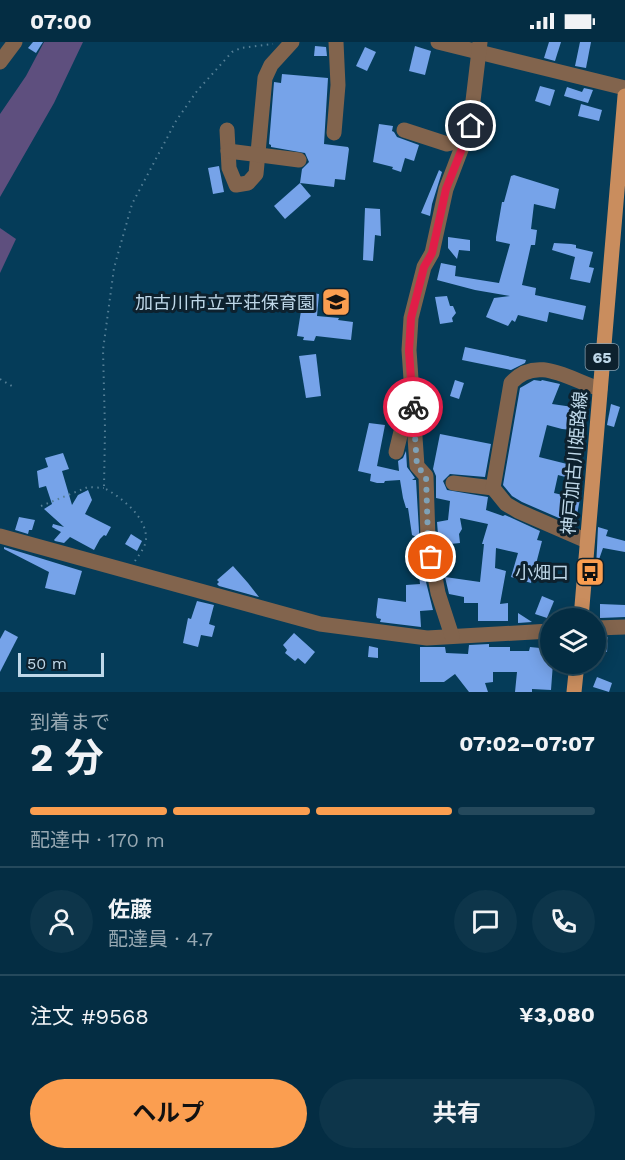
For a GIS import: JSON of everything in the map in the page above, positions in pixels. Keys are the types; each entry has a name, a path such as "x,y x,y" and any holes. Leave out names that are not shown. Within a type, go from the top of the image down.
{"main road":[{"name":"神戸加古川姫路線","path":"582,608 625,96"},
{"path":"574,692 576,674"}],"street":[{"path":"0,62 15,42"},
{"path":"227,130 228,168 236,185 248,183 256,174 265,78 271,65 292,42"},
{"path":"334,133 338,85 336,42"},
{"path":"438,42 480,47 625,88"},
{"path":"452,636 438,593 428,539 426,476 417,466 409,351 411,318 424,267 432,253 446,189 468,131 480,47"},
{"path":"404,130 447,144 452,143 459,134 468,131"},
{"path":"228,152 299,160"},
{"path":"493,488 511,384 517,377 526,371 542,369 600,389"},
{"path":"396,452 406,411 410,402 413,401"},
{"path":"453,483 493,488 506,504 587,541"},
{"path":"0,536 320,624 427,638 540,632"},
{"path":"606,628 625,627"}],"path":[{"path":"104,488 103,350 114,268 132,204 188,104 232,51 279,42"},
{"path":"0,378 12,386"},
{"path":"41,506 88,487 104,488 131,506 144,528 146,541 130,571"}],"shaded area":[{"path":"44,42 83,42 54,103 0,197 0,114 26,76"},
{"path":"0,228 16,239 0,273"}],"building":[{"path":"33,42 43,42 36,53 28,48"},
{"path":"549,42 561,42 555,61 544,58"},
{"path":"580,42 591,42 586,68 575,66"},
{"path":"315,46 326,47 327,56 314,56"},
{"path":"415,46 431,51 425,75 409,71"},
{"path":"365,47 376,52 367,71 356,66"},
{"path":"282,74 328,78 324,144 349,149 345,180 335,179 334,187 300,183 302,169 309,162 305,153 271,147 269,144 274,82 281,83"},
{"path":"540,86 555,90 550,106 535,101"},
{"path":"567,87 582,92 584,88 593,90 588,103 564,96"},
{"path":"581,104 602,110 599,121 578,116"},
{"path":"379,124 393,126 392,131 397,137 419,145 414,161 405,158 401,172 392,169 393,167 373,162"},
{"path":"219,166 224,192 213,194 208,168"},
{"path":"439,170 442,172 430,216 421,213"},
{"path":"511,176 559,189 555,209 534,204 531,229 537,230 535,245 531,245 522,285 536,288 535,295 586,306 583,320 549,312 547,322 518,315 515,322 512,320 508,326 486,317 494,298 510,296 437,280 441,263 456,266 455,276 499,283 510,244 496,241 496,237 502,202 504,202"},
{"path":"300,183 311,196 285,219 274,206"},
{"path":"365,208 380,209 381,236 375,235 373,261 363,260"},
{"path":"448,237 470,240 470,251 459,250 457,259 448,248"},
{"path":"554,243 576,245 576,248 593,252 589,267 594,268 590,283 570,279 575,257 552,250"},
{"path":"304,292 319,294 317,316 353,322 351,340 316,336 314,341 303,340 304,337 297,336"},
{"path":"447,296 450,306 453,306 456,313 452,318 453,322 440,324 435,297"},
{"path":"465,347 526,360 525,363 511,370 462,360"},
{"path":"316,354 321,396 306,398 299,356"},
{"path":"455,380 464,383 459,399 450,396"},
{"path":"534,380 560,384 552,404 587,409 584,431 547,425 539,457 575,466 573,479 558,475 554,493 580,499 575,525 522,502 512,496 503,485 520,388"},
{"path":"611,404 620,407 614,427 607,425"},
{"path":"369,423 385,425 377,466 399,471 398,461 403,458 406,451 407,467 415,478 412,480 416,480 420,548 414,549 412,538 416,537 412,535 408,508 403,498 400,480 377,483 370,481 371,474 358,471"},
{"path":"440,434 491,444 485,477 450,474 443,481 447,490 488,497 486,510 505,515 540,531 537,540 542,541 531,583 511,577 518,553 496,548 495,568 506,571 500,604 508,603 508,621 478,621 478,603 464,603 464,597 449,594 445,577 480,582 484,544 482,544 488,524 460,518 462,529 459,534 460,543 439,547 437,522 448,520 450,501 436,498 436,476 433,469"},
{"path":"63,453 69,469 62,471 72,505 78,495 88,490 92,500 85,514 111,527 94,550 70,537 64,543 55,541 61,532 52,527 53,524 64,527 44,509 52,504 46,486 39,488 37,471 48,467 45,458"},
{"path":"19,517 35,520 28,534 15,530"},
{"path":"598,527 608,530 606,536 625,541 625,552 603,548 596,568"},
{"path":"131,534 142,541 137,551 125,544"},
{"path":"4,547 82,571 75,595 45,588 49,572"},
{"path":"233,566 259,597 217,584 219,582 217,580"},
{"path":"424,574 433,610 420,611 421,627 380,622 381,619 376,615 378,598 406,602 406,585 420,584 419,575"},
{"path":"542,596 554,601 551,608 540,608 540,616 535,614"},
{"path":"197,601 214,605 209,624 215,626 212,637 201,635 198,647 183,643 188,618 191,619"},
{"path":"600,604 625,605 625,617 606,618 606,608 600,608"},
{"path":"518,613 532,622 518,623"},
{"path":"5,630 18,637 0,672 0,639"},
{"path":"294,633 315,652 305,664 298,658 295,661 285,653 287,650 283,645"},
{"path":"489,644 489,647 510,647 510,651 529,651 530,647 540,648 540,674 552,674 551,690 532,689 532,692 515,692 517,672 493,672 493,682 485,683 488,692 469,692 455,674 444,682 420,682 420,647 445,647 446,653 468,654 469,645"},
{"path":"369,646 378,648 378,658 368,657"},
{"path":"597,677 612,683 609,692 593,687"}],"way so far":[{"path":"413,407 417,466 426,476 428,539 431,557"}],"place":[{"name":"加古川市立平荘保育園","path":"336,302"},
{"name":"小畑口","path":"590,572"}],"route":[{"path":"413,407 409,351 411,318 424,267 432,253 446,189 471,126"}]}
